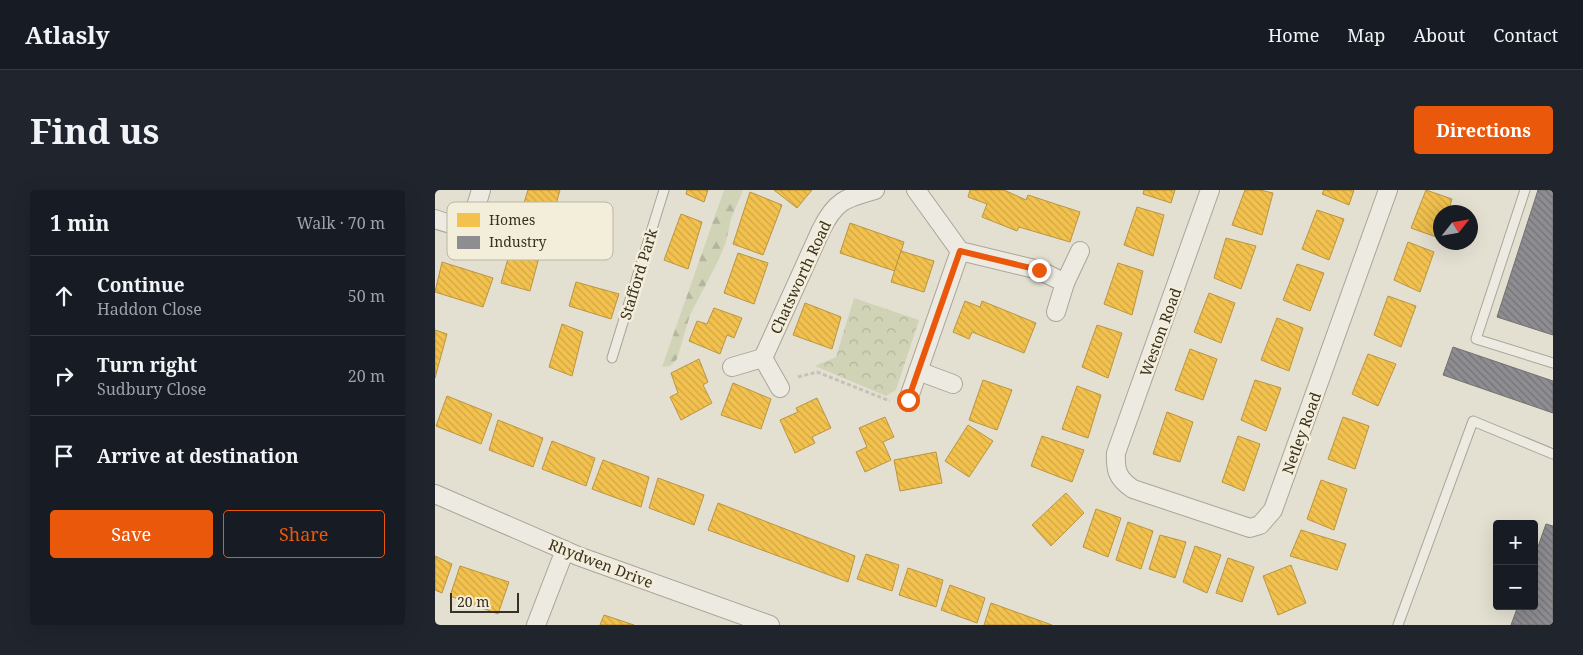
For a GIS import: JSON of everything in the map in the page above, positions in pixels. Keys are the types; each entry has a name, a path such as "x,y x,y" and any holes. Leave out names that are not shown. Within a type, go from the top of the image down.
{"street":[{"path":"477,202 481,190"},
{"name":"Chatsworth Road","path":"763,358 827,216 839,202 875,190"},
{"path":"916,190 960,251 1039,270 1065,283"},
{"name":"Weston Road","path":"1117,475 1116,453 1210,190"},
{"name":"Netley Road","path":"1117,475 1122,482 1133,489 1239,526 1250,528 1260,525 1268,518 1273,510 1388,190"},
{"path":"435,219 447,224"},
{"path":"908,400 960,251"},
{"path":"1056,312 1065,283 1080,251"},
{"path":"732,368 763,358 779,385"},
{"path":"918,371 953,384"},
{"name":"Rhydwen Drive","path":"435,494 565,550 771,625"},
{"path":"536,625 565,550"}],"lane":[{"name":"Stafford Park","path":"612,358 664,190"},
{"path":"1525,190 1476,339 1553,363"},
{"path":"1398,625 1473,421 1553,454"}],"path":[{"path":"779,385 817,372 887,402 908,400"}],"green space":[{"path":"724,190 743,190 731,219 726,242 690,315 677,359 670,366 662,367"},
{"path":"854,298 919,320 896,390 886,396 815,366 836,357"}],"building: Homes":[{"path":"528,190 560,190 557,202 524,202"},
{"path":"687,190 708,190 704,202 686,194"},
{"path":"774,190 812,190 797,208"},
{"path":"970,190 1004,190 1026,200 1028,195 1080,212 1070,242 1019,227 1017,231 982,217 987,204 968,197"},
{"path":"1144,190 1175,190 1171,203 1143,194"},
{"path":"1245,190 1260,190 1273,193 1262,235 1232,225"},
{"path":"1324,190 1354,190 1349,205 1322,194"},
{"path":"1426,190 1452,199 1450,205 1433,205 1433,236 1411,228"},
{"path":"750,192 782,205 763,255 733,244"},
{"path":"1137,207 1164,215 1153,256 1124,245"},
{"path":"1317,210 1344,219 1329,260 1302,249"},
{"path":"681,214 702,222 688,269 664,260"},
{"path":"850,223 904,242 895,271 840,253"},
{"path":"1226,238 1256,246 1241,289 1214,278"},
{"path":"1408,242 1434,252 1420,292 1394,280"},
{"path":"901,251 934,261 924,292 891,282"},
{"path":"738,253 768,263 754,304 724,293"},
{"path":"508,260 538,260 530,291 501,283"},
{"path":"442,262 493,278 483,307 435,292"},
{"path":"1118,263 1143,271 1132,315 1104,304"},
{"path":"1297,264 1324,273 1310,311 1283,300"},
{"path":"576,282 619,294 611,319 569,306"},
{"path":"1209,293 1235,303 1221,343 1194,332"},
{"path":"1388,296 1416,306 1401,347 1374,335"},
{"path":"965,301 980,307 982,301 1036,323 1024,353 972,332 969,339 953,332"},
{"path":"805,303 841,317 832,349 793,335"},
{"path":"714,308 742,318 734,338 727,335 720,354 689,341 697,321 707,324"},
{"path":"1277,318 1303,328 1289,371 1261,360"},
{"path":"562,324 583,332 572,376 549,367"},
{"path":"1097,325 1122,333 1108,378 1082,367"},
{"path":"435,330 447,334 435,378"},
{"path":"1190,349 1217,359 1203,400 1175,390"},
{"path":"1368,354 1396,364 1378,406 1352,394"},
{"path":"699,359 708,382 703,385 712,403 681,420 670,397 678,393 671,373"},
{"path":"983,380 1012,390 997,430 969,420"},
{"path":"1255,380 1281,388 1266,431 1241,420"},
{"path":"733,383 771,399 761,429 721,415"},
{"path":"1077,386 1101,395 1088,438 1062,429"},
{"path":"447,396 492,414 481,444 436,426"},
{"path":"817,398 831,428 812,437 815,443 795,453 780,420 798,412 796,408"},
{"path":"1167,412 1193,422 1180,462 1153,454"},
{"path":"885,417 894,437 883,442 891,460 865,472 856,452 867,447 859,428"},
{"path":"1343,417 1369,426 1355,469 1328,459"},
{"path":"498,420 543,438 533,467 489,450"},
{"path":"968,425 993,441 969,477 945,461"},
{"path":"1042,436 1084,450 1072,482 1031,466"},
{"path":"1238,436 1260,444 1244,491 1222,482"},
{"path":"552,441 595,458 586,486 542,469"},
{"path":"936,452 942,483 900,491 894,460"},
{"path":"603,460 649,477 641,507 592,489"},
{"path":"658,478 704,495 694,525 649,508"},
{"path":"1321,480 1347,489 1334,530 1307,519"},
{"path":"1066,493 1084,513 1051,546 1032,525"},
{"path":"718,503 855,556 848,582 708,530"},
{"path":"1096,509 1121,518 1108,557 1083,547"},
{"path":"1128,522 1153,531 1141,569 1116,560"},
{"path":"1301,530 1346,544 1337,570 1290,556"},
{"path":"1160,535 1186,542 1175,578 1149,569"},
{"path":"1195,546 1221,555 1207,593 1183,582"},
{"path":"866,554 899,565 892,591 857,579"},
{"path":"435,556 452,564 442,593 435,590"},
{"path":"1228,558 1254,567 1242,602 1216,593"},
{"path":"1291,565 1306,603 1278,615 1263,576"},
{"path":"460,566 509,582 498,614 450,596"},
{"path":"908,568 943,580 936,607 899,595"},
{"path":"950,585 985,598 977,623 941,610"},
{"path":"991,603 1052,625 984,625"},
{"path":"604,615 634,625 600,625"}],"building: Industry":[{"path":"1538,190 1553,190 1553,335 1497,317"},
{"path":"1453,347 1553,381 1553,413 1443,375"},
{"path":"1546,524 1553,526 1553,625 1511,625 1517,610 1538,610 1538,547"}],"route":[{"path":"908,400 960,251 1008,261 1039,270"}]}
